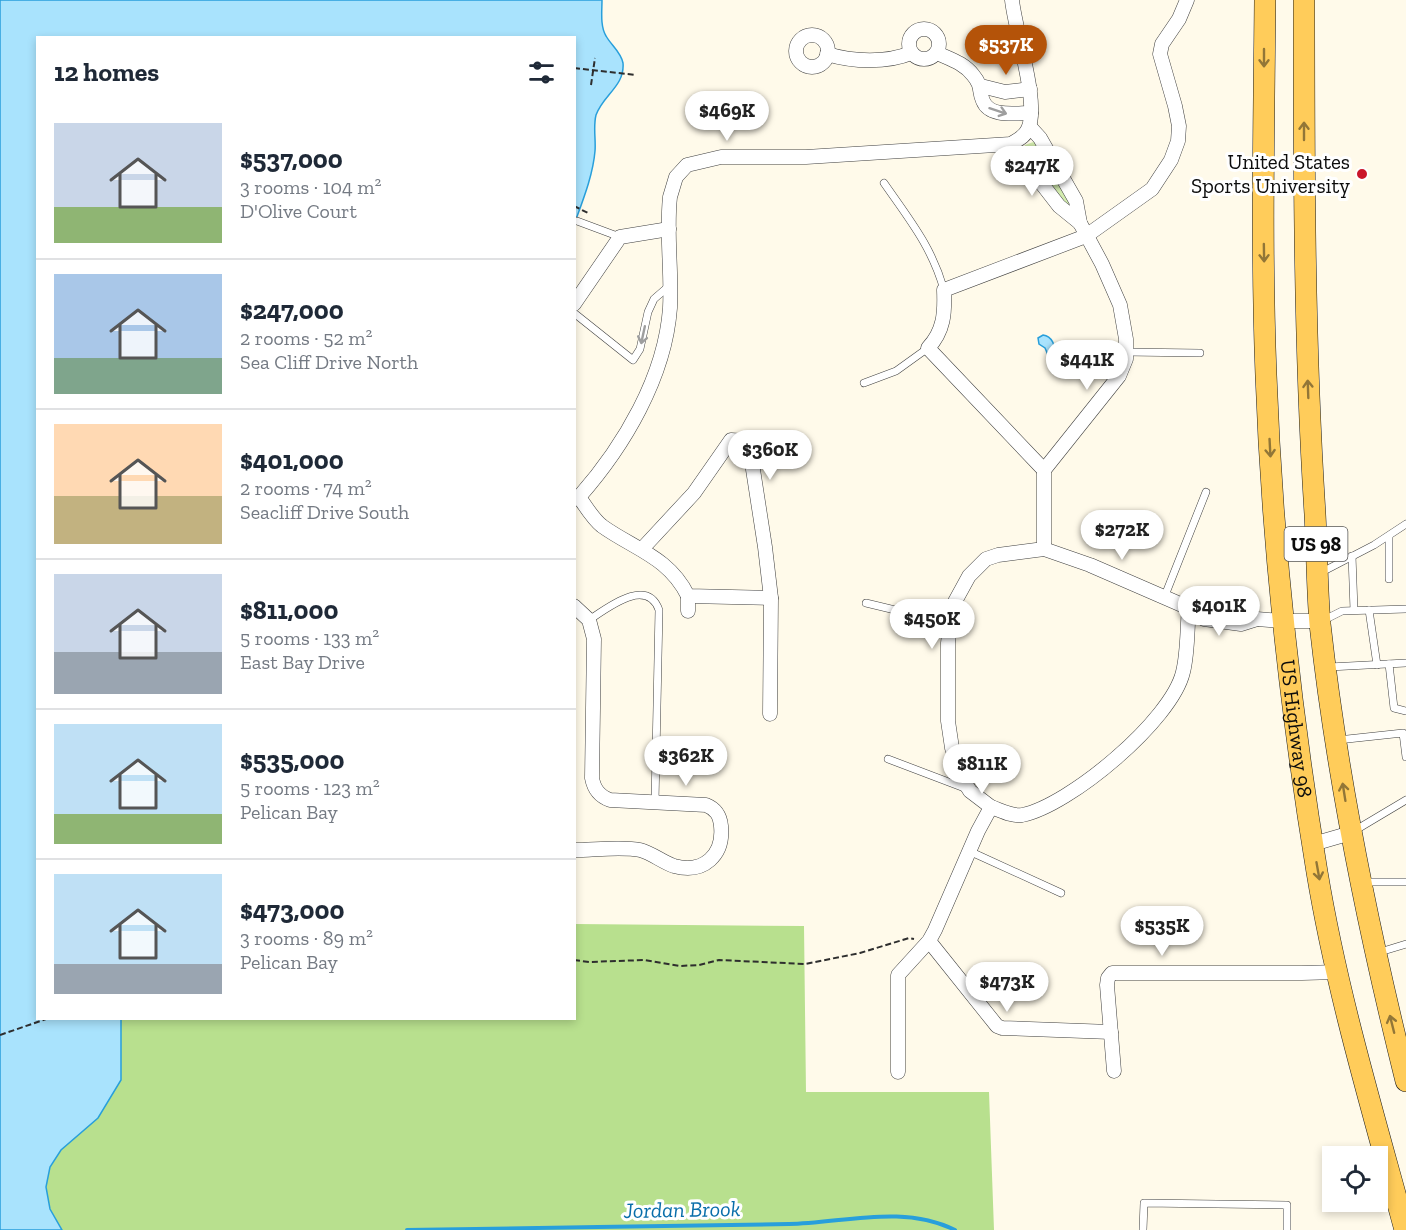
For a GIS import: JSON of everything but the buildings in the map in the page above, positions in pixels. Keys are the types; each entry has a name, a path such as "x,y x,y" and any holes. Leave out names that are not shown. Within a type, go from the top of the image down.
{"main road":[{"name":"US Highway 98","path":"1265,0 1263,213 1266,374 1283,621 1313,844 1338,972 1405,1230"},
{"name":"US Highway 98","path":"1304,0 1308,413 1320,621 1335,740 1350,833 1375,954 1406,1081"}],"street":[{"path":"688,611 688,596 684,587 663,563 600,524 577,498 602,471 620,444 636,416 660,357 670,309 669,229 673,183 687,165 721,157 807,157 1011,144 1025,135 1030,120 1029,89 1012,0"},
{"path":"1044,470 928,348 936,339 943,323 944,290 1083,230 1152,189 1171,160 1178,141 1179,126 1175,106 1160,54 1162,44 1179,19 1187,0"},
{"path":"922,29 931,31 938,38 940,43 934,56 925,60 915,57 912,53 909,43 913,34 922,29"},
{"path":"937,52 963,64 972,73 981,86 982,100 991,109 1030,120 1076,201 1083,230 1102,264 1120,305 1126,339 1126,359 1119,376 1044,470 1044,549"},
{"path":"827,54 840,58 896,59 912,53"},
{"path":"981,86 1005,92 1029,89"},
{"path":"1011,144 1059,206 1083,230"},
{"path":"576,301 620,237 669,229"},
{"path":"642,549 693,493 731,440 744,441 753,474 771,598 770,714"},
{"path":"1189,608 1183,673 1171,699 1145,732 1121,754 1046,808 1019,816 991,807 970,791 962,778 952,748 948,721 949,623 952,607 963,584 986,559 998,555 1044,549 1090,565 1189,608 1204,619 1241,624 1257,619 1320,621"},
{"path":"688,596 771,598"},
{"path":"576,608 589,620 594,639 593,786 604,798 610,800 697,804 714,808 718,813 721,833 720,846 715,856 706,864 685,867 675,866 640,850 576,850"},
{"path":"898,1072 898,975 929,941 991,807"},
{"path":"1313,844 1350,833"},
{"path":"929,941 997,1026 1111,1032"},
{"path":"1114,1071 1107,985 1112,973 1338,972"}],"lane":[{"path":"884,183 927,245 936,263 944,290"},
{"path":"577,222 620,237"},
{"path":"576,315 633,360 640,349 648,312 654,299 669,286"},
{"path":"864,383 896,371 928,348"},
{"path":"1126,352 1200,353"},
{"path":"1164,598 1206,492"},
{"path":"1318,574 1389,536 1406,524"},
{"path":"1389,536 1389,579"},
{"path":"1352,556 1354,610"},
{"path":"589,620 632,596 646,596 657,604 659,610 655,802"},
{"path":"866,603 949,623"},
{"path":"1320,621 1342,611 1406,609"},
{"path":"1369,610 1377,665"},
{"path":"1326,667 1406,663"},
{"path":"1389,664 1394,708 1406,711"},
{"path":"1335,740 1403,733 1406,757"},
{"path":"888,759 970,791"},
{"path":"1350,833 1406,800"},
{"path":"1396,806 1406,806"},
{"path":"969,851 1061,893"},
{"path":"1360,882 1406,882"},
{"path":"1375,954 1406,944"},
{"path":"1143,1230 1144,1203 1287,1204 1287,1230"}],"path":[{"path":"591,85 595,57"},
{"path":"576,68 636,75"},
{"path":"576,207 580,208"},
{"path":"576,960 645,960 680,966 699,965 719,960 805,964 860,953 909,938 929,941"},
{"path":"0,1035 43,1020"}],"green space":[{"path":"1036,141 1073,204 1067,209 1025,153 1025,145"},
{"path":"576,924 804,926 806,1092 989,1092 994,1230 62,1230 50,1209 46,1187 50,1167 61,1150 77,1135 121,1080 121,1020 576,1020"}],"water":[{"path":"0,0 602,0 604,32 620,55 623,71 621,78 596,115 592,169 576,219 576,36 36,36 36,1020 121,1020 121,1080 98,1118 61,1150 50,1167 46,1187 50,1209 62,1230 0,1230"},
{"path":"1043,335 1049,337 1053,342 1054,354 1048,355 1045,348 1039,344 1038,338"}],"waterway":[{"name":"Jordan Brook","path":"407,1230 789,1224 894,1216 935,1222 955,1230"}],"place":[{"name":"United States Sports University","path":"1362,174"}]}
